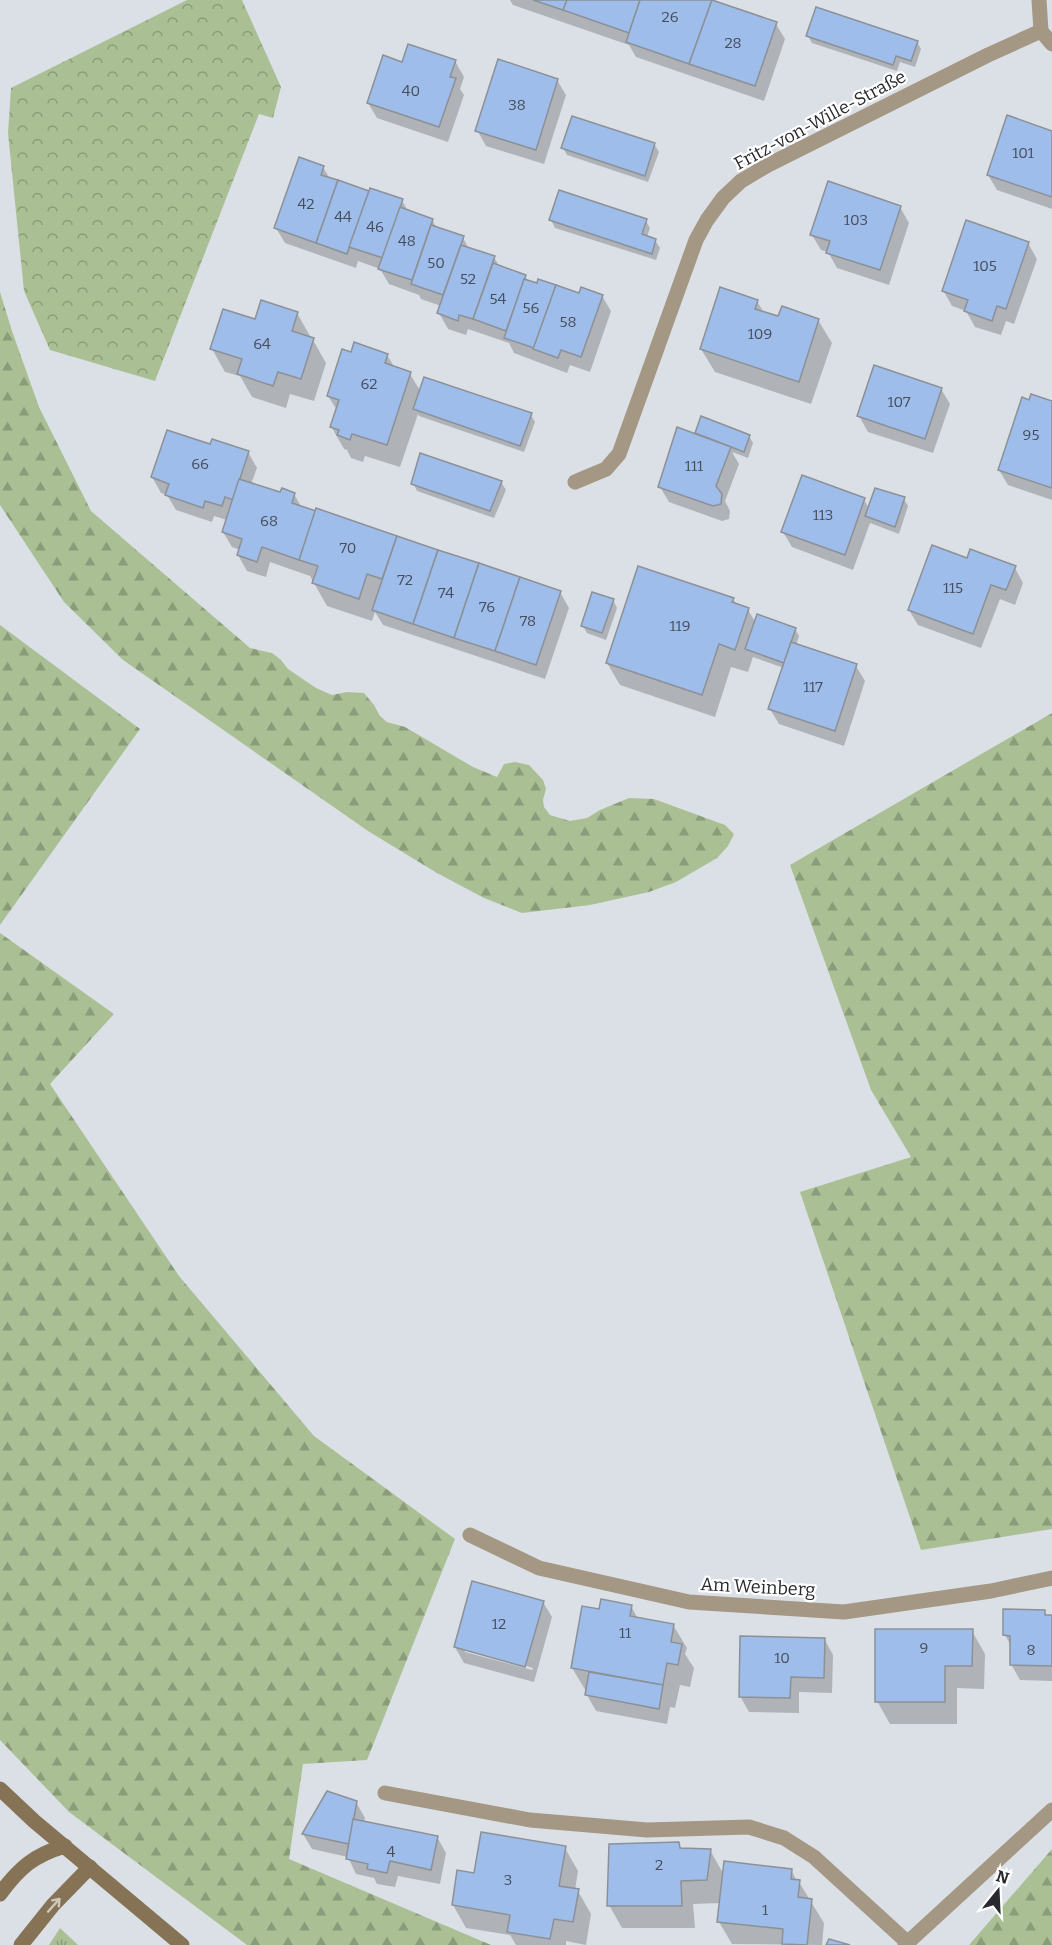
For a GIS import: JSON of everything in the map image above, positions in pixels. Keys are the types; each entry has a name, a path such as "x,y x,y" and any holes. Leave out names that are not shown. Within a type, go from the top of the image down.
{"main road":[{"path":"0,1789 182,1945"},
{"path":"0,1894 26,1865 44,1852 65,1846"},
{"path":"21,1945 53,1905 90,1867"}],"street":[{"path":"1039,0 1041,31 1052,44"},
{"name":"Fritz-von-Wille-Straße","path":"575,482 606,469 619,454 687,261 707,220 723,198 741,181 768,165 988,55 1041,31"},
{"name":"Am Weinberg","path":"470,1535 539,1568 689,1602 844,1612 991,1591 1052,1578"},
{"path":"385,1793 530,1820 647,1830 749,1827 784,1838 814,1857 906,1944 1052,1810"}],"green space":[{"path":"187,0 242,0 281,87 273,118 259,114 155,381 50,350 24,291 8,133 11,88"},
{"path":"0,292 39,407 91,511 250,648 272,653 288,669 316,688 332,695 347,692 364,693 387,722 405,727 473,767 497,777 504,764 515,762 529,765 543,780 546,789 544,807 550,815 570,821 587,818 629,798 654,799 725,825 734,834 728,846 717,858 676,882 649,892 590,905 522,913 484,898 437,873 368,831 123,660 64,602 0,505"},
{"path":"0,625 140,729 0,925"},
{"path":"1052,713 1052,1529 921,1550 800,1192 911,1157 871,1090 790,865"},
{"path":"0,933 114,1014 50,1084 179,1276 314,1436 455,1539 367,1760 303,1764 289,1859 491,1945 247,1945 69,1812 0,1740"},
{"path":"1052,1849 1052,1945 969,1945"},
{"path":"60,1928 78,1945 49,1945"}],"building":[{"path":"533,0 567,0 563,10"},
{"path":"567,0 640,0 629,33 563,10"},
{"path":"640,0 712,0 689,64 626,42"},
{"path":"712,0 777,22 755,86 689,64"},
{"path":"816,7 918,41 911,61 896,56 893,65 806,36"},
{"path":"408,44 456,60 450,77 456,78 439,127 367,103 383,55 402,62"},
{"path":"498,59 558,79 536,150 475,131"},
{"path":"1007,115 1052,131 1052,197 987,175"},
{"path":"572,116 655,143 645,176 561,148"},
{"path":"299,157 324,166 321,175 338,180 316,243 274,228"},
{"path":"338,180 369,191 347,254 316,243"},
{"path":"828,181 901,206 880,270 826,253 830,241 810,235"},
{"path":"370,188 403,199 383,258 349,247"},
{"path":"559,190 647,219 642,234 656,239 652,254 549,220"},
{"path":"400,207 433,219 412,280 378,269"},
{"path":"966,220 1029,242 1006,309 997,306 992,321 964,311 968,300 942,291"},
{"path":"431,225 464,236 443,295 411,284"},
{"path":"461,245 495,256 473,319 459,315 458,321 437,313"},
{"path":"493,263 526,275 506,331 473,319"},
{"path":"524,279 537,283 538,279 556,285 534,348 504,338"},
{"path":"556,285 579,293 581,287 603,295 581,357 561,350 558,358 533,349"},
{"path":"720,287 758,300 755,309 778,316 782,306 819,319 799,382 700,349"},
{"path":"261,300 298,312 292,331 314,338 301,379 278,372 273,386 237,374 242,359 210,349 223,309 255,319"},
{"path":"354,342 388,354 385,363 411,372 387,445 352,434 350,440 337,435 339,430 330,427 339,400 327,396 342,349 351,352"},
{"path":"874,365 942,388 925,439 857,416"},
{"path":"424,377 532,413 520,446 413,409"},
{"path":"1031,394 1052,401 1052,488 998,470 1022,397 1029,400"},
{"path":"701,416 750,435 744,452 695,433"},
{"path":"677,427 731,447 716,486 722,494 721,504 713,506 658,487"},
{"path":"167,430 210,444 212,439 249,451 233,500 225,497 222,506 205,501 203,508 165,495 169,484 151,477"},
{"path":"420,453 502,481 490,511 411,484"},
{"path":"802,475 865,498 845,555 781,532"},
{"path":"239,479 280,492 282,488 295,493 292,503 316,511 299,560 262,547 257,562 237,555 242,539 222,532"},
{"path":"875,488 905,497 895,527 865,516"},
{"path":"316,508 397,536 382,579 367,574 359,599 312,583 318,566 299,560"},
{"path":"397,536 438,550 413,624 372,610"},
{"path":"932,545 967,558 970,549 1016,566 1006,590 991,585 973,634 908,610"},
{"path":"438,550 479,563 454,638 413,624"},
{"path":"479,563 520,577 495,651 454,638"},
{"path":"638,566 734,598 732,602 749,608 735,650 719,644 702,695 606,663"},
{"path":"520,577 561,591 536,665 495,651"},
{"path":"592,592 614,599 602,633 581,626"},
{"path":"757,614 796,628 784,663 745,649"},
{"path":"791,642 857,664 835,731 768,709"},
{"path":"472,1581 544,1601 525,1667 454,1647"},
{"path":"601,1599 632,1605 630,1616 674,1624 671,1642 682,1644 678,1665 667,1663 663,1685 571,1668 582,1606 599,1609"},
{"path":"1003,1609 1045,1610 1045,1615 1052,1615 1052,1666 1010,1665 1010,1636 1003,1635"},
{"path":"875,1629 973,1629 972,1666 945,1666 945,1702 875,1702"},
{"path":"740,1636 825,1638 824,1678 791,1677 790,1698 739,1697"},
{"path":"589,1672 663,1685 659,1709 585,1695"},
{"path":"327,1791 357,1801 349,1844 302,1834"},
{"path":"353,1819 438,1836 431,1870 390,1861 387,1873 367,1869 368,1864 346,1859"},
{"path":"481,1832 566,1846 559,1886 579,1889 573,1922 554,1919 550,1939 507,1932 510,1915 452,1905 457,1870 474,1873"},
{"path":"679,1842 680,1848 711,1849 707,1880 681,1881 682,1906 607,1906 609,1844"},
{"path":"724,1861 792,1869 791,1879 800,1880 798,1897 812,1899 807,1945 782,1944 783,1929 717,1922"},
{"path":"829,1939 850,1945 826,1945"}]}
